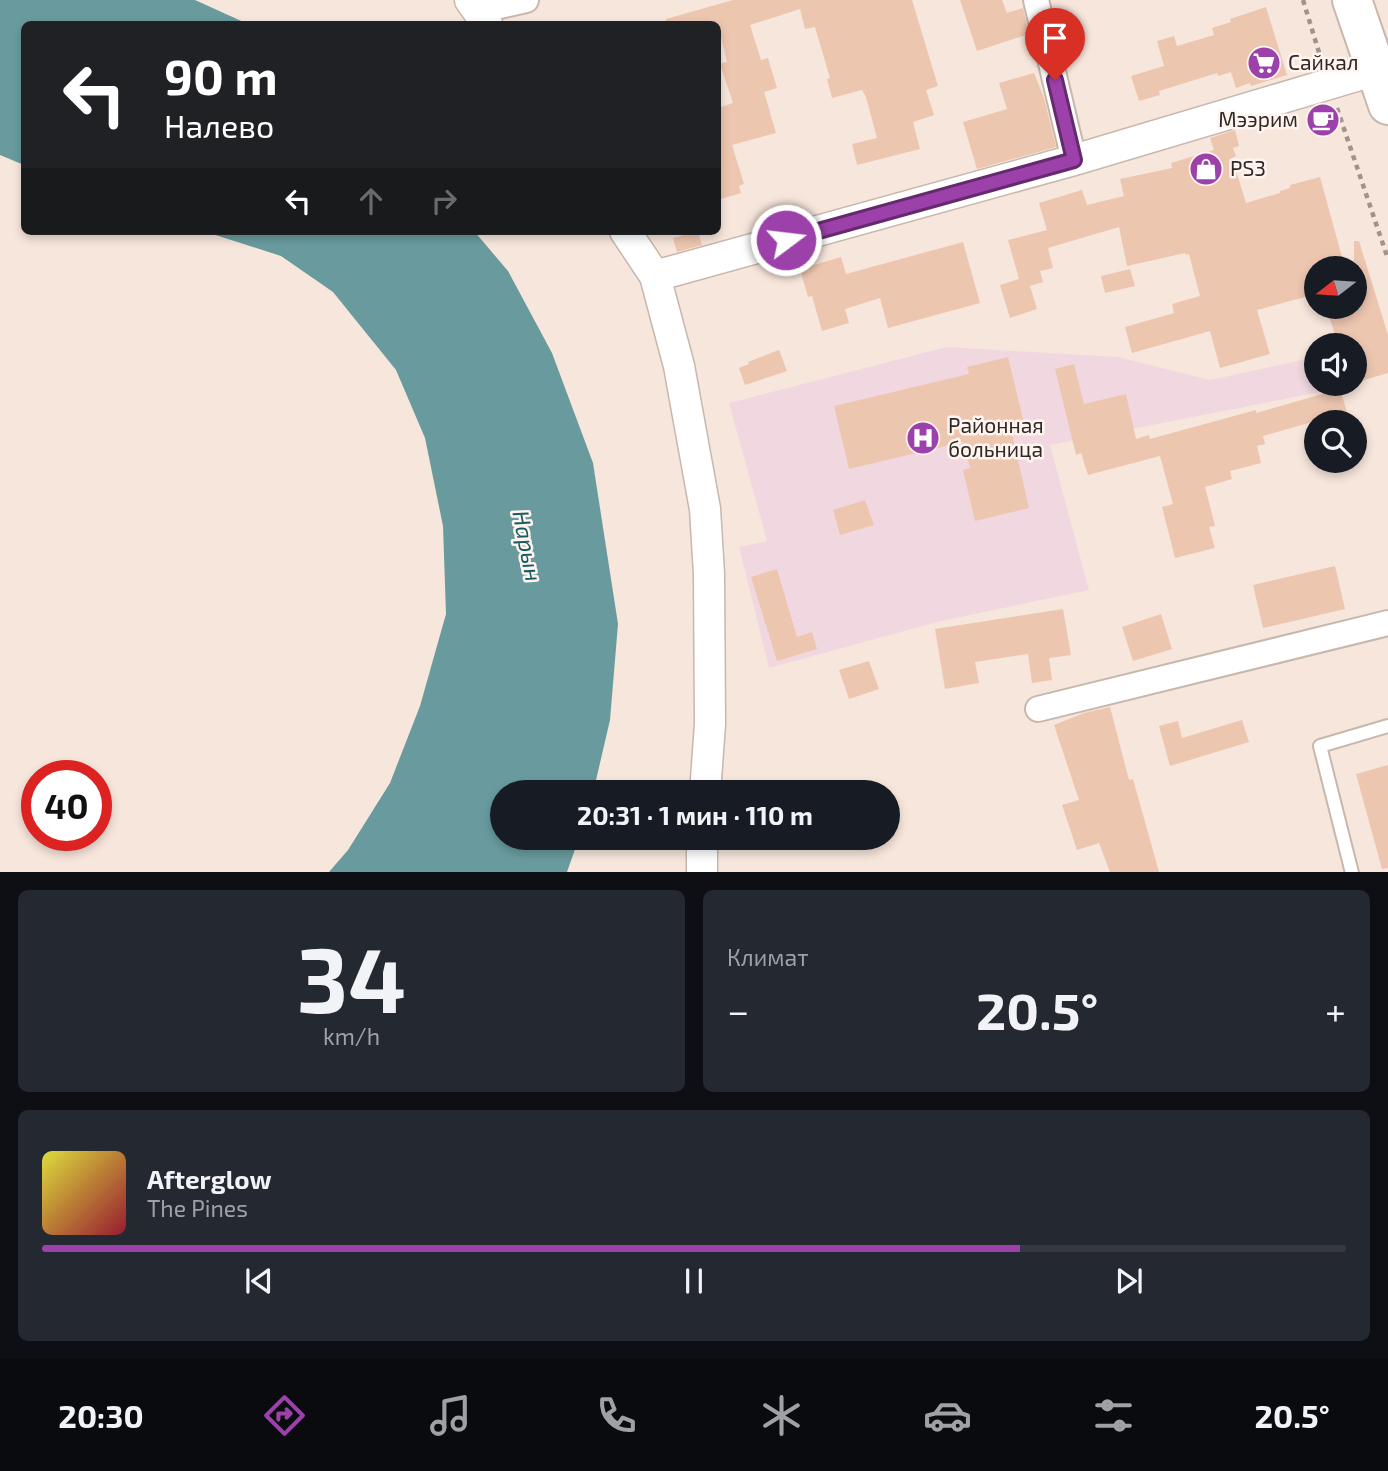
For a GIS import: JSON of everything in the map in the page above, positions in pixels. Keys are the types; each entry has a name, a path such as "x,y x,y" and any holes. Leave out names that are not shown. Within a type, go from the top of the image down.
{"main road":[{"path":"1352,0 1382,88"}],"street":[{"path":"478,12 526,0"},
{"path":"1036,0 1074,160"},
{"path":"655,276 1330,86 1382,88"},
{"path":"628,235 655,276 679,366 705,509 709,574 710,724 706,780"},
{"path":"1038,709 1388,623"},
{"path":"702,850 702,872"}],"lane":[{"path":"1352,872 1320,747 1388,726"}],"path":[{"path":"1303,0 1388,259"}],"shaded area":[{"path":"947,347 1118,357 1210,380 1304,360 1304,395 1050,445 1089,590 937,622 769,668 739,547 767,541 729,403"}],"water":[{"path":"0,0 195,0 241,21 21,21 21,164 0,155"},
{"name":"Нарын","path":"215,235 477,235 508,271 552,353 593,463 618,624 610,720 596,780 490,780 490,850 575,850 567,872 329,872 348,850 390,783 420,706 446,614 443,526 425,438 396,370 333,292 281,256"}],"building":[{"path":"733,0 912,0 938,86 926,90 934,115 913,122 920,149 857,165 852,144 877,138 866,97 862,90 832,98 827,79 830,78 815,27 805,29 800,9 750,25 761,60 768,58 777,88 764,92 776,133 732,145 744,184 739,186 741,193 721,199 721,107 733,103 721,67 721,64 727,62 721,37 721,21 666,19"},
{"path":"960,0 1002,0 1007,13 1023,8 1029,34 977,51"},
{"path":"1266,7 1287,75 1236,88 1231,72 1218,76 1217,73 1159,91 1160,95 1139,101 1131,76 1164,66 1157,41 1174,36 1177,46 1214,35 1212,28"},
{"path":"1034,73 1044,98 1056,147 977,169 963,122 1007,109 999,83"},
{"path":"1235,130 1239,146 1233,148 1236,156 1232,158 1246,203 1280,193 1290,188 1290,185 1320,177 1342,256 1304,256 1304,297 1257,310 1270,354 1220,368 1210,331 1132,353 1125,327 1174,313 1172,304 1200,296 1189,254 1127,266 1119,227 1048,248 1053,268 1040,271 1043,282 1030,286 1037,309 1010,318 1000,285 1019,279 1008,240 1047,230 1039,203 1082,190 1087,205 1124,196 1120,179 1172,168 1171,163 1214,150 1210,138"},
{"path":"699,235 702,245 677,252 673,238"},
{"path":"1354,241 1359,241 1364,256 1354,256"},
{"path":"963,242 980,303 888,328 880,298 845,309 849,323 822,331 812,296 808,297 800,269 841,257 846,274"},
{"path":"1367,267 1388,335 1388,373 1367,379 1367,333 1334,333 1330,319 1367,319"},
{"path":"1130,269 1135,286 1105,293 1101,276"},
{"path":"779,350 787,371 745,385 739,368"},
{"name":"Районная больница","path":"1008,357 1026,431 1012,434 1029,508 975,521 963,470 970,468 963,442 849,469 834,406 969,374 967,367"},
{"path":"1074,364 1084,404 1126,394 1136,439 1149,435 1150,439 1316,396 1342,396 1346,410 1304,410 1304,424 1263,436 1265,444 1257,446 1261,463 1230,471 1232,479 1205,487 1215,526 1209,527 1215,548 1175,558 1162,507 1173,504 1160,456 1088,475 1081,453 1076,455 1055,369"},
{"path":"865,500 874,525 840,535 833,510"},
{"path":"1335,566 1345,609 1263,628 1253,585"},
{"path":"777,569 797,637 812,632 817,649 777,661 751,577"},
{"path":"1063,609 1071,655 1049,658 1052,680 1032,683 1028,654 975,662 979,683 945,689 935,629"},
{"path":"1161,614 1172,649 1133,661 1122,627"},
{"path":"869,661 879,689 849,699 839,670"},
{"path":"1110,707 1129,780 1133,779 1159,872 1110,872 1099,843 1077,850 1062,805 1079,800 1054,725 1084,713"},
{"path":"1242,720 1249,742 1170,766 1159,726 1178,721 1182,738"},
{"path":"1388,765 1388,868 1382,869 1356,774"}],"place":[{"name":"Сайкал","path":"1264,63"},
{"name":"Мээрим","path":"1323,120"},
{"name":"PS3","path":"1206,169"},
{"name":"Районная больница","path":"923,438"}],"route":[{"path":"786,240 1074,160 1055,80"}]}
